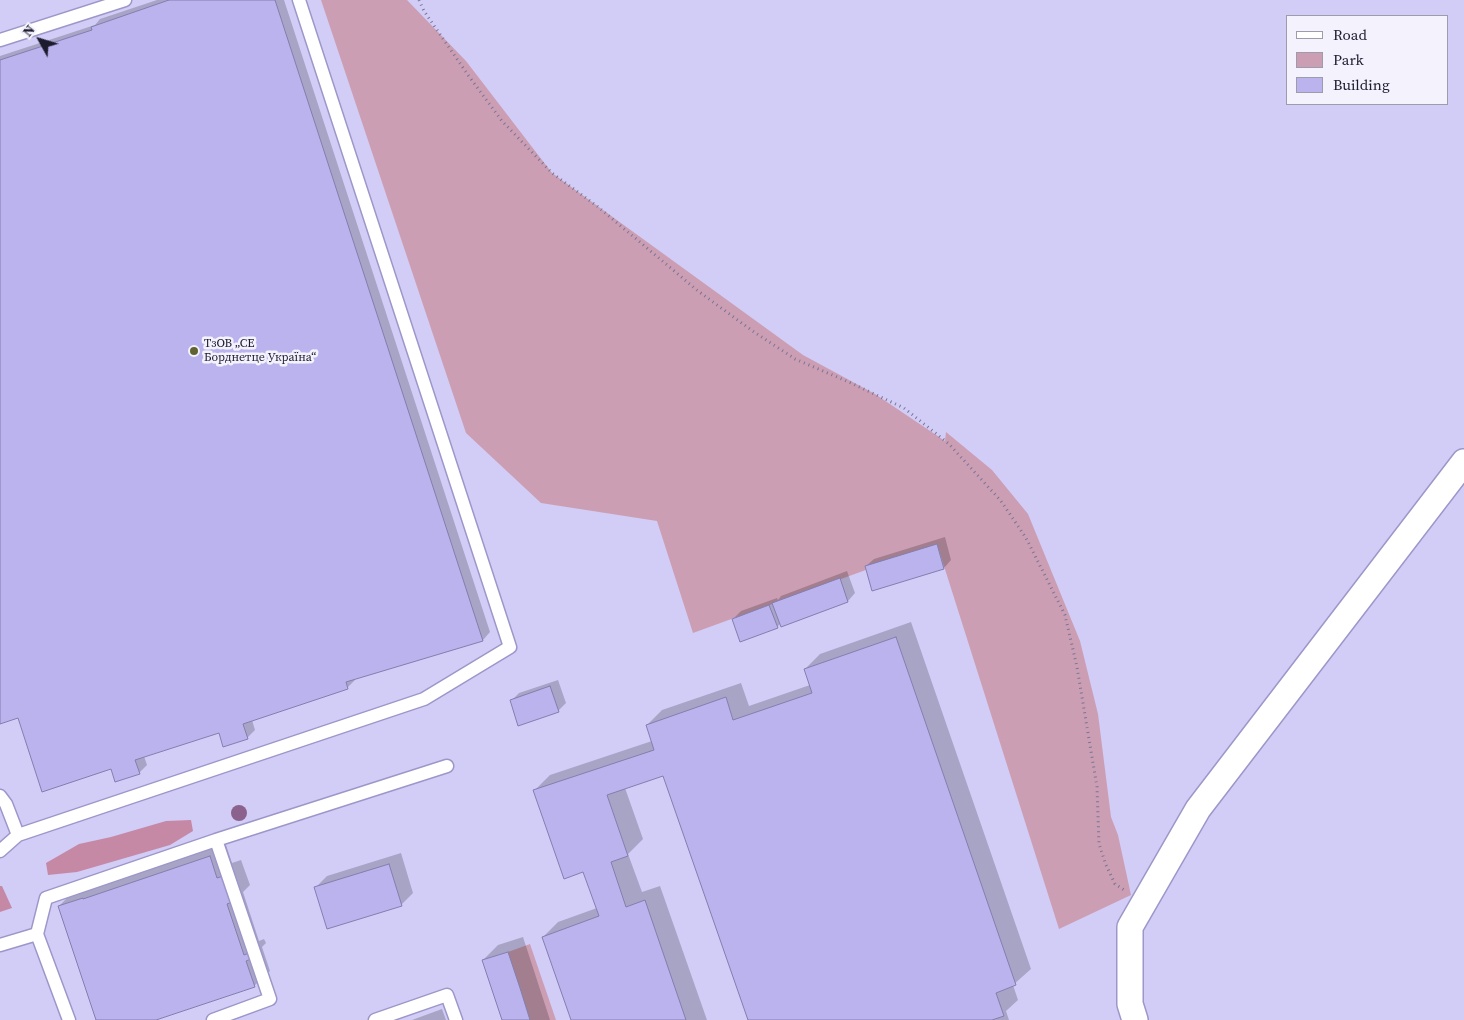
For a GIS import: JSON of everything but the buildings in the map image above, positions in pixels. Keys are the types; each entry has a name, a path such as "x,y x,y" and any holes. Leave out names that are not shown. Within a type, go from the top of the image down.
{"street":[{"path":"1135,1020 1130,1004 1130,927 1198,809 1464,462"}],"lane":[{"path":"0,40 125,0"},
{"path":"0,851 18,835 424,699 510,648 299,0"},
{"path":"69,1020 37,934 46,898 216,840 447,766"},
{"path":"0,796 6,804 18,835"},
{"path":"212,1020 270,999 216,840"},
{"path":"0,945 37,934"},
{"path":"375,1020 447,995 456,1020"}],"path":[{"path":"418,0 468,75 502,121 552,173 597,206 698,291 754,332 796,359 851,382 904,408 949,444 1002,501 1026,538 1065,615 1077,666 1097,787 1099,844 1106,865 1114,884 1144,903"}],"green space":[{"path":"321,0 407,0 466,61 552,173 803,355 875,394 945,441 946,432 992,470 1028,514 1080,641 1098,714 1111,817 1118,835 1131,895 1059,929 937,544 693,633 657,521 541,503 466,433"},
{"path":"530,944 556,1020 530,1020 508,952"}],"shaded area":[{"path":"191,820 193,831 170,845 77,872 48,875 46,863 79,844 166,821"},
{"path":"0,886 2,886 12,908 0,912"}],"place":[{"name":"ТзОВ „СЕ Борднетце Україна“","path":"194,351"}]}
